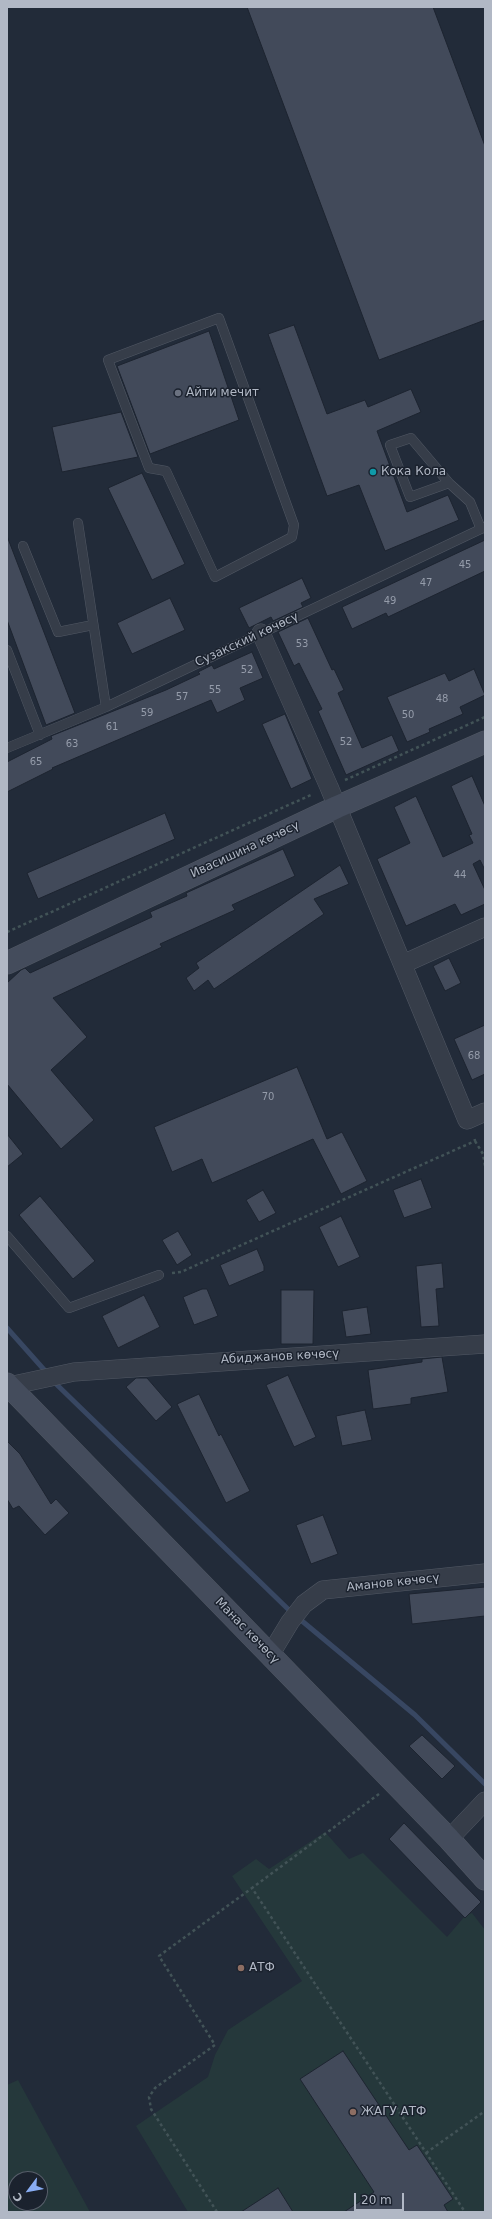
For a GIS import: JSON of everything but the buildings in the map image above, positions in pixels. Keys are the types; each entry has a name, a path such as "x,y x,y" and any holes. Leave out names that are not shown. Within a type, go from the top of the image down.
{"main road":[{"name":"Ивасишина көчөсү","path":"7,963 337,807 485,742"},
{"name":"Манас көчөсү","path":"8,1385 449,1838 485,1879"}],"street":[{"path":"262,633 329,787 467,1120 485,1112"},
{"path":"403,964 485,927"},
{"name":"Абиджанов көчөсү","path":"8,1385 32,1379 74,1372 485,1344"},
{"name":"Аманов көчөсү","path":"270,1655 290,1622 304,1604 323,1590 485,1573"},
{"path":"449,1838 484,1801"}],"lane":[{"path":"219,318 294,525 292,537 215,576 166,471 149,468 108,360 219,318"},
{"path":"448,483 410,497 390,446 411,438 448,483 470,502 483,528"},
{"path":"78,523 106,707"},
{"name":"Сузакский көчөсү","path":"7,748 106,707 483,528"},
{"path":"23,546 58,632 93,625"},
{"path":"7,650 40,735"},
{"path":"7,1236 69,1308 159,1275"}],"path":[{"path":"7,932 485,717"},
{"path":"467,1120 475,1141 483,1154 485,1166"},
{"path":"159,1275 181,1272 475,1141"},
{"path":"217,2212 151,2109 150,2097 155,2088 215,2045 158,1956 383,1791"},
{"path":"252,1888 465,2212"},
{"path":"426,2153 485,2111"}],"shaded area":[{"path":"325,1832 349,1859 363,1853 447,1937 465,1916 472,1913 485,1930 485,2212 188,2212 136,2126 208,2077 215,2055 228,2030 302,1981 232,1876 256,1859 269,1869"},
{"path":"18,2080 90,2212 7,2212 7,2085"}],"waterway":[{"path":"7,1328 47,1373"},
{"path":"53,1381 290,1611 415,1715 485,1784"}],"place":[{"name":"Айти мечит","path":"178,393"},
{"name":"Кока Кола","path":"373,472"},
{"name":"АТФ","path":"241,1968"},
{"name":"ЖАГУ АТФ","path":"353,2112"}]}
